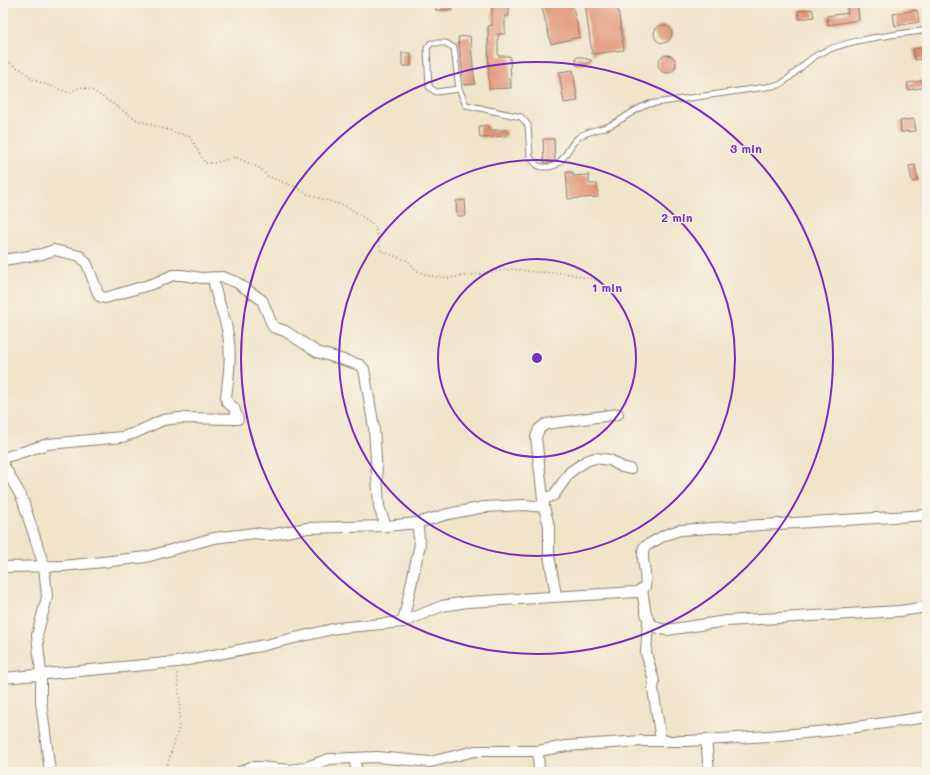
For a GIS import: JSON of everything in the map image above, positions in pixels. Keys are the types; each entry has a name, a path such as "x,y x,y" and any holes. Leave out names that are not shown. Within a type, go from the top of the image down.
{"street":[{"path":"3,260 42,254 54,250 80,256 87,264 99,296 105,298 155,283 173,275 213,278 222,277 236,282 262,300 273,327 285,331 317,352 360,365 364,369 374,428 379,506 386,526"},
{"path":"3,458 48,444 122,437 135,433 163,420 179,418 238,419 234,408 227,402 226,397 230,364 227,330 215,292 213,278"},
{"path":"556,595 549,555 548,519 544,503 536,437 539,429 546,424 618,414"},
{"path":"3,566 79,565 146,557 163,551 214,538 254,533 270,535 307,528 386,526 417,523 448,514 484,507 544,503 554,495 570,472 586,461 595,458 610,460 622,467 630,469"},
{"path":"3,464 22,498 44,566 47,596 37,635 41,674 41,702 50,772"},
{"path":"661,740 653,689 654,681 646,652 648,621 642,590 645,587 646,582 643,554 644,547 665,535 680,530 927,514"},
{"path":"403,622 420,544 417,523"},
{"path":"3,678 177,662 266,645 337,628 403,622 442,606 467,602 642,590"},
{"path":"648,621 658,630 667,630 726,622 900,611 927,607"},
{"path":"240,772 252,767 290,770 304,768 329,758 377,757 430,762 475,751 538,751 566,746 661,740 706,739 828,730 927,717"},
{"path":"706,739 709,772"},
{"path":"538,751 539,772"},
{"path":"354,758 357,772"}],"lane":[{"path":"460,89 436,92 428,87 427,48 431,42 446,43 454,48 460,89 466,105 521,117 528,125 530,156 532,160 542,167 552,167 560,163 578,137 611,125 638,108 649,104 779,85 790,78 816,55 832,48 927,30"}],"path":[{"path":"3,59 22,70 34,80 67,92 71,92 80,87 92,90 137,120 190,137 205,163 214,164 235,156 260,168 267,176 296,187 307,194 348,207 375,226 382,251 408,261 417,271 430,276 449,278 513,269 535,272 565,273 596,280 608,287"},
{"path":"169,772 167,766 179,728 180,702 177,662"}],"building":[{"path":"436,3 451,3 451,10 436,10"},
{"path":"492,3 509,3 509,16 505,16 505,34 498,34 498,56 510,56 511,88 489,89 488,26 492,25"},
{"path":"541,3 572,3 580,37 551,44"},
{"path":"585,3 617,3 624,50 592,54"},
{"path":"846,3 857,3 859,20 828,25 827,16 848,13"},
{"path":"812,9 814,17 799,19 798,11"},
{"path":"917,10 919,22 895,26 893,14"},
{"path":"659,25 667,25 672,30 670,41 667,43 659,43 654,38 654,30"},
{"path":"470,36 475,84 464,85 458,37"},
{"path":"927,47 927,58 915,60 913,49"},
{"path":"402,53 411,53 411,66 402,66"},
{"path":"663,55 671,55 676,60 674,71 671,73 663,73 658,68 658,60"},
{"path":"576,57 582,57 592,61 584,65 576,65"},
{"path":"573,70 578,101 564,103 559,72"},
{"path":"927,80 927,87 908,90 907,83"},
{"path":"914,119 916,131 901,132 900,121"},
{"path":"488,125 488,130 507,130 507,136 480,138 479,126"},
{"path":"543,139 554,139 555,161 544,163"},
{"path":"915,165 918,181 912,182 909,166"},
{"path":"566,172 573,172 573,176 589,175 589,184 597,184 598,197 568,199"},
{"path":"465,200 466,216 457,216 456,201"}]}
